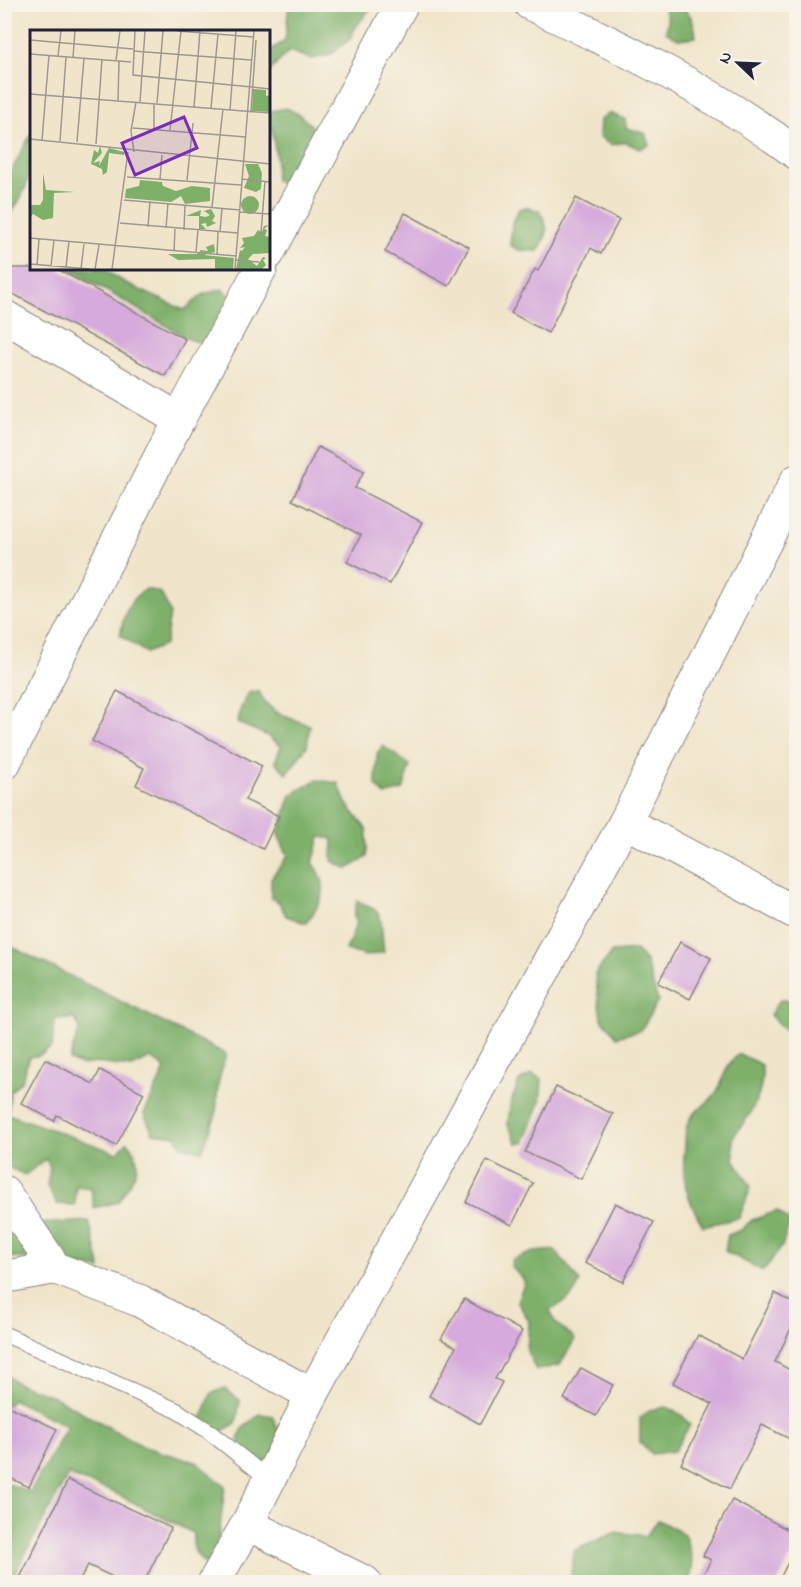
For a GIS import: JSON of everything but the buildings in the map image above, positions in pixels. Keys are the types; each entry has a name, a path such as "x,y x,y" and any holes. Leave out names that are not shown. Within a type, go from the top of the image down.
{"street":[{"path":"270,250 402,4"},
{"path":"530,4 653,62 751,119 796,153"},
{"path":"5,763 179,419 260,270"},
{"path":"4,316 179,419"},
{"path":"214,1582 247,1524 312,1395 625,822 796,481"},
{"path":"625,822 796,913"},
{"path":"4,1192 55,1268"},
{"path":"4,1277 55,1268 140,1301 312,1395"},
{"path":"247,1524 365,1582"}],"lane":[{"path":"4,1334 176,1410 207,1430 270,1480"}],"green space":[{"path":"289,4 373,5 355,28 351,38 330,55 311,59 289,51 270,71 270,50 285,41"},
{"path":"664,5 678,6 688,12 696,37 678,39 666,32 668,21"},
{"path":"286,108 300,115 315,129 296,188 275,180 276,155 270,120 272,111"},
{"path":"609,113 625,119 626,128 645,133 649,145 639,149 626,142 610,145 599,136 600,120"},
{"path":"30,136 30,171 24,191 5,222 5,183"},
{"path":"526,207 540,211 545,222 546,235 538,251 519,250 510,245 512,222 519,209"},
{"path":"71,270 105,270 129,285 184,310 204,294 222,289 240,303 219,330 202,343 191,340"},
{"path":"147,589 161,593 170,613 165,645 146,653 120,635 131,602"},
{"path":"250,691 259,692 263,699 280,714 310,725 307,746 287,774 275,762 281,746 266,735 238,723 241,707"},
{"path":"383,746 410,765 403,790 385,795 376,785 377,754"},
{"path":"316,780 338,783 346,803 367,830 367,857 348,869 332,861 333,839 320,837 313,863 322,879 323,894 317,908 306,923 286,916 279,902 271,898 271,878 288,856 278,835 291,795"},
{"path":"357,901 374,909 381,919 384,952 366,956 346,950 357,922 354,917"},
{"path":"4,943 226,1054 218,1084 216,1114 202,1151 182,1146 176,1136 153,1133 144,1114 165,1069 151,1058 132,1067 95,1063 81,1065 69,1060 80,1028 74,1019 55,1019 52,1047 38,1056 29,1057 22,1080 10,1092 8,1114 117,1153 127,1142 136,1158 136,1172 118,1202 94,1208 91,1188 76,1186 75,1205 57,1204 47,1186 50,1168 46,1159 25,1175 6,1166"},
{"path":"636,950 646,962 658,1001 641,1030 617,1037 601,1018 595,974 612,952"},
{"path":"780,1000 796,1000 796,1042 770,1015"},
{"path":"739,1054 762,1065 759,1094 746,1120 733,1137 734,1159 751,1187 739,1218 703,1226 692,1206 684,1178 686,1129 690,1118 716,1093 727,1067"},
{"path":"532,1074 542,1079 540,1103 524,1143 517,1143 508,1125 510,1105 519,1081"},
{"path":"777,1211 790,1222 782,1247 763,1271 725,1251 728,1235 741,1230 752,1220"},
{"path":"5,1221 14,1225 89,1221 101,1269 5,1256"},
{"path":"555,1250 580,1282 568,1299 550,1310 555,1322 575,1339 560,1365 536,1370 527,1351 529,1321 517,1301 525,1282 511,1266 512,1260 534,1252"},
{"path":"5,1374 19,1384 53,1396 144,1447 198,1463 225,1486 217,1552 209,1567 196,1553 193,1533 113,1492 68,1475 10,1582 5,1582 4,1482 30,1492 67,1426 12,1399 5,1411"},
{"path":"224,1388 240,1400 236,1423 212,1437 200,1423 211,1394"},
{"path":"666,1407 682,1415 690,1425 674,1451 652,1454 640,1442 640,1418 650,1410"},
{"path":"260,1414 273,1416 282,1441 275,1456 256,1465 244,1454 238,1439 244,1427"},
{"path":"658,1520 684,1534 692,1565 687,1582 570,1582 574,1551 615,1532 646,1536"}]}
